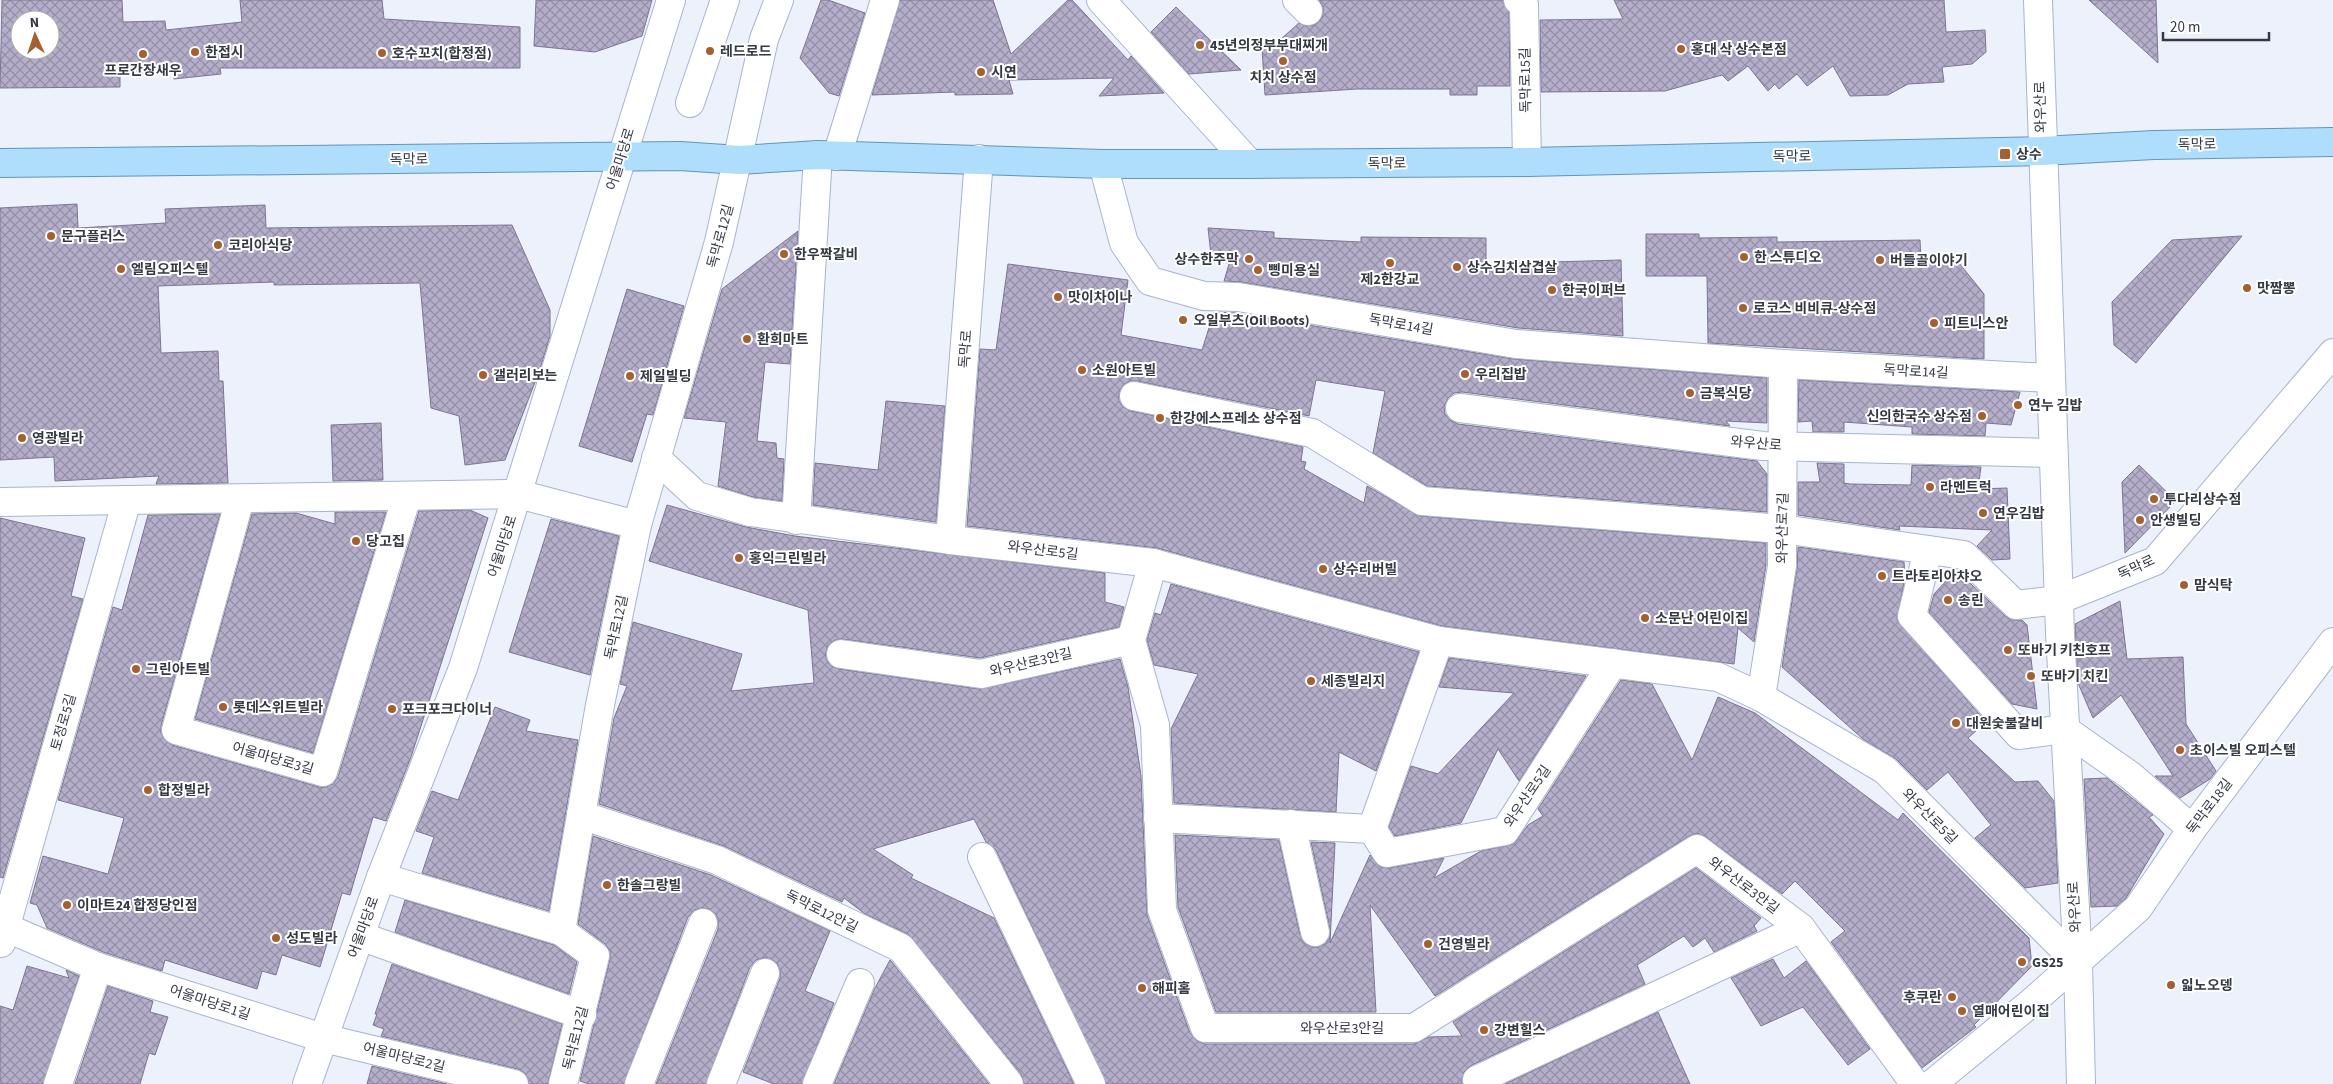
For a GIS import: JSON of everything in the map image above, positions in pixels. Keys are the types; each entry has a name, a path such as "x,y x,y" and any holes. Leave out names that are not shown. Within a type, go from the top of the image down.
{"main road":[{"name":"독막로","path":"0,163 680,156 739,160 828,155 1103,164 1527,162 2042,151 2154,145 2333,142"}],"street":[{"name":"어울마당로","path":"307,1084 381,877 463,668 671,0"},
{"path":"690,103 725,0"},
{"path":"739,160 764,39 779,0"},
{"path":"796,520 828,155 885,0"},
{"path":"1101,0 1250,164"},
{"name":"독막로15길","path":"1518,0 1524,6 1527,162"},
{"name":"와우산로","path":"2038,0 2058,600 2078,963 2081,1084"},
{"name":"독막로","path":"950,540 979,159"},
{"name":"독막로12길","path":"563,1084 582,1015 595,956 561,931 600,705 637,525 719,242 739,160"},
{"name":"독막로14길","path":"1103,164 1124,243 1150,282 1204,296 1238,297 1516,344 1783,364 2050,378"},
{"name":"독막로","path":"1928,550 1964,555 2016,605 2058,600 2155,561 2333,353"},
{"path":"1783,364 1783,446"},
{"path":"1134,396 1312,433 1422,501 1782,529 1928,550 1912,616 2019,735 2064,729 2131,776 2192,829"},
{"name":"와우산로","path":"1460,408 1783,446 2053,453"},
{"name":"와우산로7길","path":"1761,697 1782,566 1783,446"},
{"name":"와우산로5길","path":"656,458 697,496 750,512 796,520 950,540 1153,563 1439,641 1718,677 1761,697 1885,770 2078,963"},
{"path":"0,502 518,494 637,525"},
{"name":"어울마당로3길","path":"240,499 176,730 323,772 406,496"},
{"name":"토정로5길","path":"2,932 126,500"},
{"path":"1131,640 1153,563"},
{"name":"와우산로3안길","path":"841,654 981,674 1131,640 1154,725 1162,910 1205,1028 1414,1028 1698,849 1801,928 1915,1084"},
{"path":"1158,818 1372,829 1439,641"},
{"name":"독막로18길","path":"1932,1084 2078,963 2138,908 2192,829 2333,642"},
{"name":"와우산로5길","path":"1372,829 1387,853 1505,831 1613,663"},
{"name":"독막로12안길","path":"580,815 717,860 900,948 1009,1084"},
{"path":"1291,824 1315,932"},
{"path":"982,857 1091,1084"},
{"path":"381,877 561,931"},
{"path":"639,1084 702,923"},
{"path":"1477,1080 1801,928"},
{"name":"어울마당로1길","path":"2,932 98,967 323,1038"},
{"path":"360,936 582,1015"},
{"path":"58,1084 98,967"},
{"path":"721,1084 765,973"},
{"path":"817,1084 860,983"},
{"name":"어울마당로2길","path":"323,1038 514,1084"}],"building":[{"path":"2,0 122,0 123,22 165,21 166,30 242,22 240,0 382,0 384,19 520,27 520,68 220,68 221,74 174,79 173,72 120,74 120,87 0,88"},
{"path":"536,0 652,0 642,36 595,52 534,46"},
{"path":"821,0 828,0 865,13 839,96 829,93 800,58"},
{"path":"900,0 993,0 1011,54 1068,0 1072,0 1128,60 1131,56 1164,93 1099,96 1114,78 1009,80 1013,94 955,95 955,92 872,95"},
{"path":"1319,0 1503,0 1509,12 1510,86 1477,86 1477,95 1450,95 1450,89 1357,89 1265,95 1262,48 1272,47 1299,23 1312,26 1319,22 1323,15 1323,7"},
{"path":"1614,0 1944,0 1946,32 1985,30 1986,52 1972,64 1942,67 1944,82 1908,84 1888,95 1850,96 1833,66 1807,86 1797,74 1779,89 1775,84 1768,91 1748,66 1728,81 1722,75 1665,91 1541,92 1540,20 1623,19"},
{"path":"2089,0 2156,0 2158,63"},
{"path":"1176,7 1241,70 1189,74 1151,32"},
{"path":"77,204 78,228 166,223 165,209 265,205 266,228 512,225 550,310 550,336 539,372 505,460 465,465 459,416 431,408 420,283 274,285 274,282 158,286 161,353 218,351 219,381 223,381 228,483 156,484 159,476 55,481 54,457 0,460 0,208"},
{"path":"1208,228 1274,232 1274,238 1361,242 1361,237 1486,238 1486,264 1621,260 1623,336 1518,328 1241,282 1224,281 1229,264 1211,255"},
{"path":"798,231 790,364 765,362 757,441 776,443 777,458 784,459 782,501 753,497 718,486 726,422 684,418 722,289"},
{"path":"1646,234 1699,234 1699,238 1777,237 1777,242 1920,240 1921,259 1955,258 1984,294 1984,359 1708,343 1707,276 1646,276"},
{"path":"2242,236 2136,363 2114,345 2112,302 2172,240"},
{"path":"1008,264 1128,280 1121,335 1202,350 1214,312 1236,313 1513,359 1767,378 1767,423 1726,421 1730,426 1462,392 1454,393 1448,398 1444,407 1445,414 1450,420 1458,424 1757,461 1767,474 1767,512 1427,486 1373,453 1385,391 1316,380 1309,416 1137,381 1130,381 1123,385 1119,393 1119,401 1123,407 1131,411 1303,447 1301,461 1306,462 1304,469 1364,503 1367,486 1420,516 1766,543 1766,565 1754,642 1738,628 1734,664 1442,626 1157,548 967,526 980,349 996,350"},
{"name":"제일빌딩","path":"627,289 684,306 653,415 647,414 632,462 579,446"},
{"path":"1799,380 2020,392 2011,425 1986,423 1985,436 1912,434 1912,427 1844,422 1844,432 1813,432 1812,421 1798,422"},
{"path":"886,401 945,406 936,522 813,505 815,463 878,470"},
{"path":"381,423 383,480 333,481 331,425"},
{"path":"1817,463 1844,464 1844,483 1850,484 1911,485 1912,465 1981,467 1978,489 2007,488 2010,559 1992,560 1977,546 1992,530 1899,526 1900,530 1798,515 1798,482 1820,482"},
{"name":"안생빌딩","path":"2139,465 2176,501 2125,553 2122,482"},
{"path":"667,505 746,527 795,536 1105,573 1105,602 1124,607 1119,627 980,658 843,639 835,640 828,645 826,659 831,666 839,669 979,689 1120,659 1128,687 1141,776 1147,915 1190,1033 1197,1041 1205,1044 1414,1044 1429,1037 1462,1036 1453,1022 1696,868 1761,918 1754,926 1757,931 1714,952 1705,938 1693,947 1684,936 1637,965 1645,984 1470,1066 1464,1072 1462,1084 1106,1084 996,850 986,842 974,819 873,849 913,875 911,878 994,918 1074,1084 1024,1084 1021,1074 908,934 865,914 844,898 842,902 724,846 599,804 614,718 627,686 620,684 633,622 742,654 731,691 814,683 808,610 649,561"},
{"path":"470,510 488,518 411,757 386,821 373,817 350,895 342,893 320,967 282,955 276,975 262,971 257,989 165,960 162,971 103,952 47,928 37,905 30,903 43,856 108,874 124,818 58,800 113,607 122,610 148,515 220,514 161,726 161,733 165,740 172,745 319,787 326,787 333,784 338,777 419,511"},
{"path":"335,512 386,512 313,753 195,719 252,514 296,513 335,524"},
{"path":"0,518 85,538 71,596 83,599 3,878 0,877"},
{"path":"551,519 619,536 590,675 509,652"},
{"path":"1798,547 1904,562 1905,577 1897,620 1986,722 1968,738 2015,782 2038,781 2054,801 2058,883 2025,888 1975,838 1991,825 1948,772 1927,790 1896,759 1863,739 1782,667 1797,568"},
{"path":"1956,570 2005,616 2011,620 2022,620 2027,625 2037,709 2012,704 1929,612 1934,594"},
{"path":"1171,584 1419,652 1376,771 1339,752 1336,812 1174,803 1171,729 1198,674 1154,665 1147,640 1155,613 1161,615"},
{"path":"2120,601 2127,659 2183,657 2186,724 2216,771 2210,779 2180,798 2155,776 2173,776 2121,695 2093,718 2078,683 2075,624"},
{"path":"1449,658 1586,676 1519,781 1498,749 1461,823 1395,836 1389,827 1411,766 1438,774 1514,693 1439,687"},
{"path":"1621,680 1652,684 1692,760 1718,697 1755,713 1898,820 1903,813 2029,938 2032,966 1974,1025 1976,1027 1922,1068 1831,942 1845,931 1795,881 1782,894 1706,837 1697,833 1689,836 1435,996 1370,905 1376,1012 1216,1012 1178,907 1175,835 1279,840 1300,935 1304,943 1311,947 1325,944 1330,937 1330,929 1311,842 1335,843 1330,943 1370,855 1380,867 1389,868 1444,858 1434,878 1481,851 1514,844 1528,825 1543,816 1538,809"},
{"path":"495,707 530,720 526,731 578,740 549,911 422,873 434,837 416,831 432,791 458,800"},
{"path":"2107,778 2153,815 2149,817 2164,834 2126,898 2117,906 2091,907 2084,779"},
{"path":"593,836 711,875 830,931 805,991 834,1003 802,1084 774,1084 743,1072 780,978 780,970 777,963 770,958 763,958 756,960 750,967 706,1084 656,1084 718,929 716,914 709,909 701,908 694,910 688,917 624,1084 589,1084 580,1081 610,959 610,951 605,944 578,924"},
{"path":"405,900 554,945 577,962 569,994 395,932"},
{"path":"1773,959 1784,978 1806,961 1870,1049 1848,1065 1803,1007 1761,1026 1731,978"},
{"path":"890,960 989,1084 834,1084 875,988"},
{"path":"392,964 562,1024 548,1084 529,1084 525,1073 518,1069 381,1036 384,1029 373,1025"},
{"path":"27,966 69,978 66,970 79,976 43,1084 0,1084 0,1006 13,1010"},
{"path":"108,986 153,1001 150,1012 168,1017 155,1055 149,1053 140,1084 75,1084"},
{"path":"1658,1012 1690,1084 1505,1084"},
{"path":"372,1066 447,1084 367,1084"}],"place":[{"name":"45년의정부부대찌개","path":"1200,45"},
{"name":"홍대 삭 상수본점","path":"1681,49"},
{"name":"레드로드","path":"710,51"},
{"name":"한접시","path":"195,52"},
{"name":"호수꼬치(합정점)","path":"382,53"},
{"name":"프로간장새우","path":"143,54"},
{"name":"치치 상수점","path":"1283,61"},
{"name":"시연","path":"981,72"},
{"name":"상수","path":"2005,154"},
{"name":"문구플러스","path":"51,236"},
{"name":"코리아식당","path":"218,245"},
{"name":"한우짝갈비","path":"784,254"},
{"name":"한 스튜디오","path":"1744,257"},
{"name":"상수한주막","path":"1249,259"},
{"name":"버들골이야기","path":"1880,260"},
{"name":"제2한강교","path":"1390,263"},
{"name":"상수김치삼겹살","path":"1457,267"},
{"name":"엘림오피스텔","path":"121,269"},
{"name":"삥미용실","path":"1258,270"},
{"name":"맛짬뽕","path":"2247,288"},
{"name":"한국이퍼브","path":"1552,290"},
{"name":"맛이차이나","path":"1058,297"},
{"name":"로코스 비비큐-상수점","path":"1743,308"},
{"name":"오일부츠(Oil Boots)","path":"1183,320"},
{"name":"피트니스안","path":"1934,323"},
{"name":"환희마트","path":"747,339"},
{"name":"소원아트빌","path":"1082,370"},
{"name":"우리집밥","path":"1465,374"},
{"name":"갤러리보는","path":"483,375"},
{"name":"제일빌딩","path":"630,376"},
{"name":"금복식당","path":"1690,393"},
{"name":"연누 김밥","path":"2018,405"},
{"name":"신의한국수 상수점","path":"1982,416"},
{"name":"한강에스프레소 상수점","path":"1160,418"},
{"name":"영광빌라","path":"22,438"},
{"name":"라멘트럭","path":"1930,487"},
{"name":"투다리상수점","path":"2154,499"},
{"name":"연우김밥","path":"1983,513"},
{"name":"안생빌딩","path":"2140,520"},
{"name":"당고집","path":"356,541"},
{"name":"홍익그린빌라","path":"739,558"},
{"name":"상수리버빌","path":"1323,569"},
{"name":"트라토리아챠오","path":"1882,576"},
{"name":"맘식탁","path":"2184,585"},
{"name":"송린","path":"1948,600"},
{"name":"소문난 어린이집","path":"1645,618"},
{"name":"또바기 키친호프","path":"2008,650"},
{"name":"그린아트빌","path":"136,669"},
{"name":"또바기 치킨","path":"2031,676"},
{"name":"세종빌리지","path":"1311,681"},
{"name":"롯데스위트빌라","path":"223,707"},
{"name":"포크포크다이너","path":"392,709"},
{"name":"대원숯불갈비","path":"1956,723"},
{"name":"초이스빌 오피스텔","path":"2180,750"},
{"name":"합정빌라","path":"148,790"},
{"name":"한솔그랑빌","path":"607,885"},
{"name":"이마트24 합정당인점","path":"67,905"},
{"name":"성도빌라","path":"276,938"},
{"name":"건영빌라","path":"1428,944"},
{"name":"GS25","path":"2022,962"},
{"name":"읿노오뎅","path":"2171,985"},
{"name":"해피홈","path":"1142,988"},
{"name":"후쿠란","path":"1952,997"},
{"name":"열매어린이집","path":"1962,1011"},
{"name":"강변힐스","path":"1484,1030"}]}
